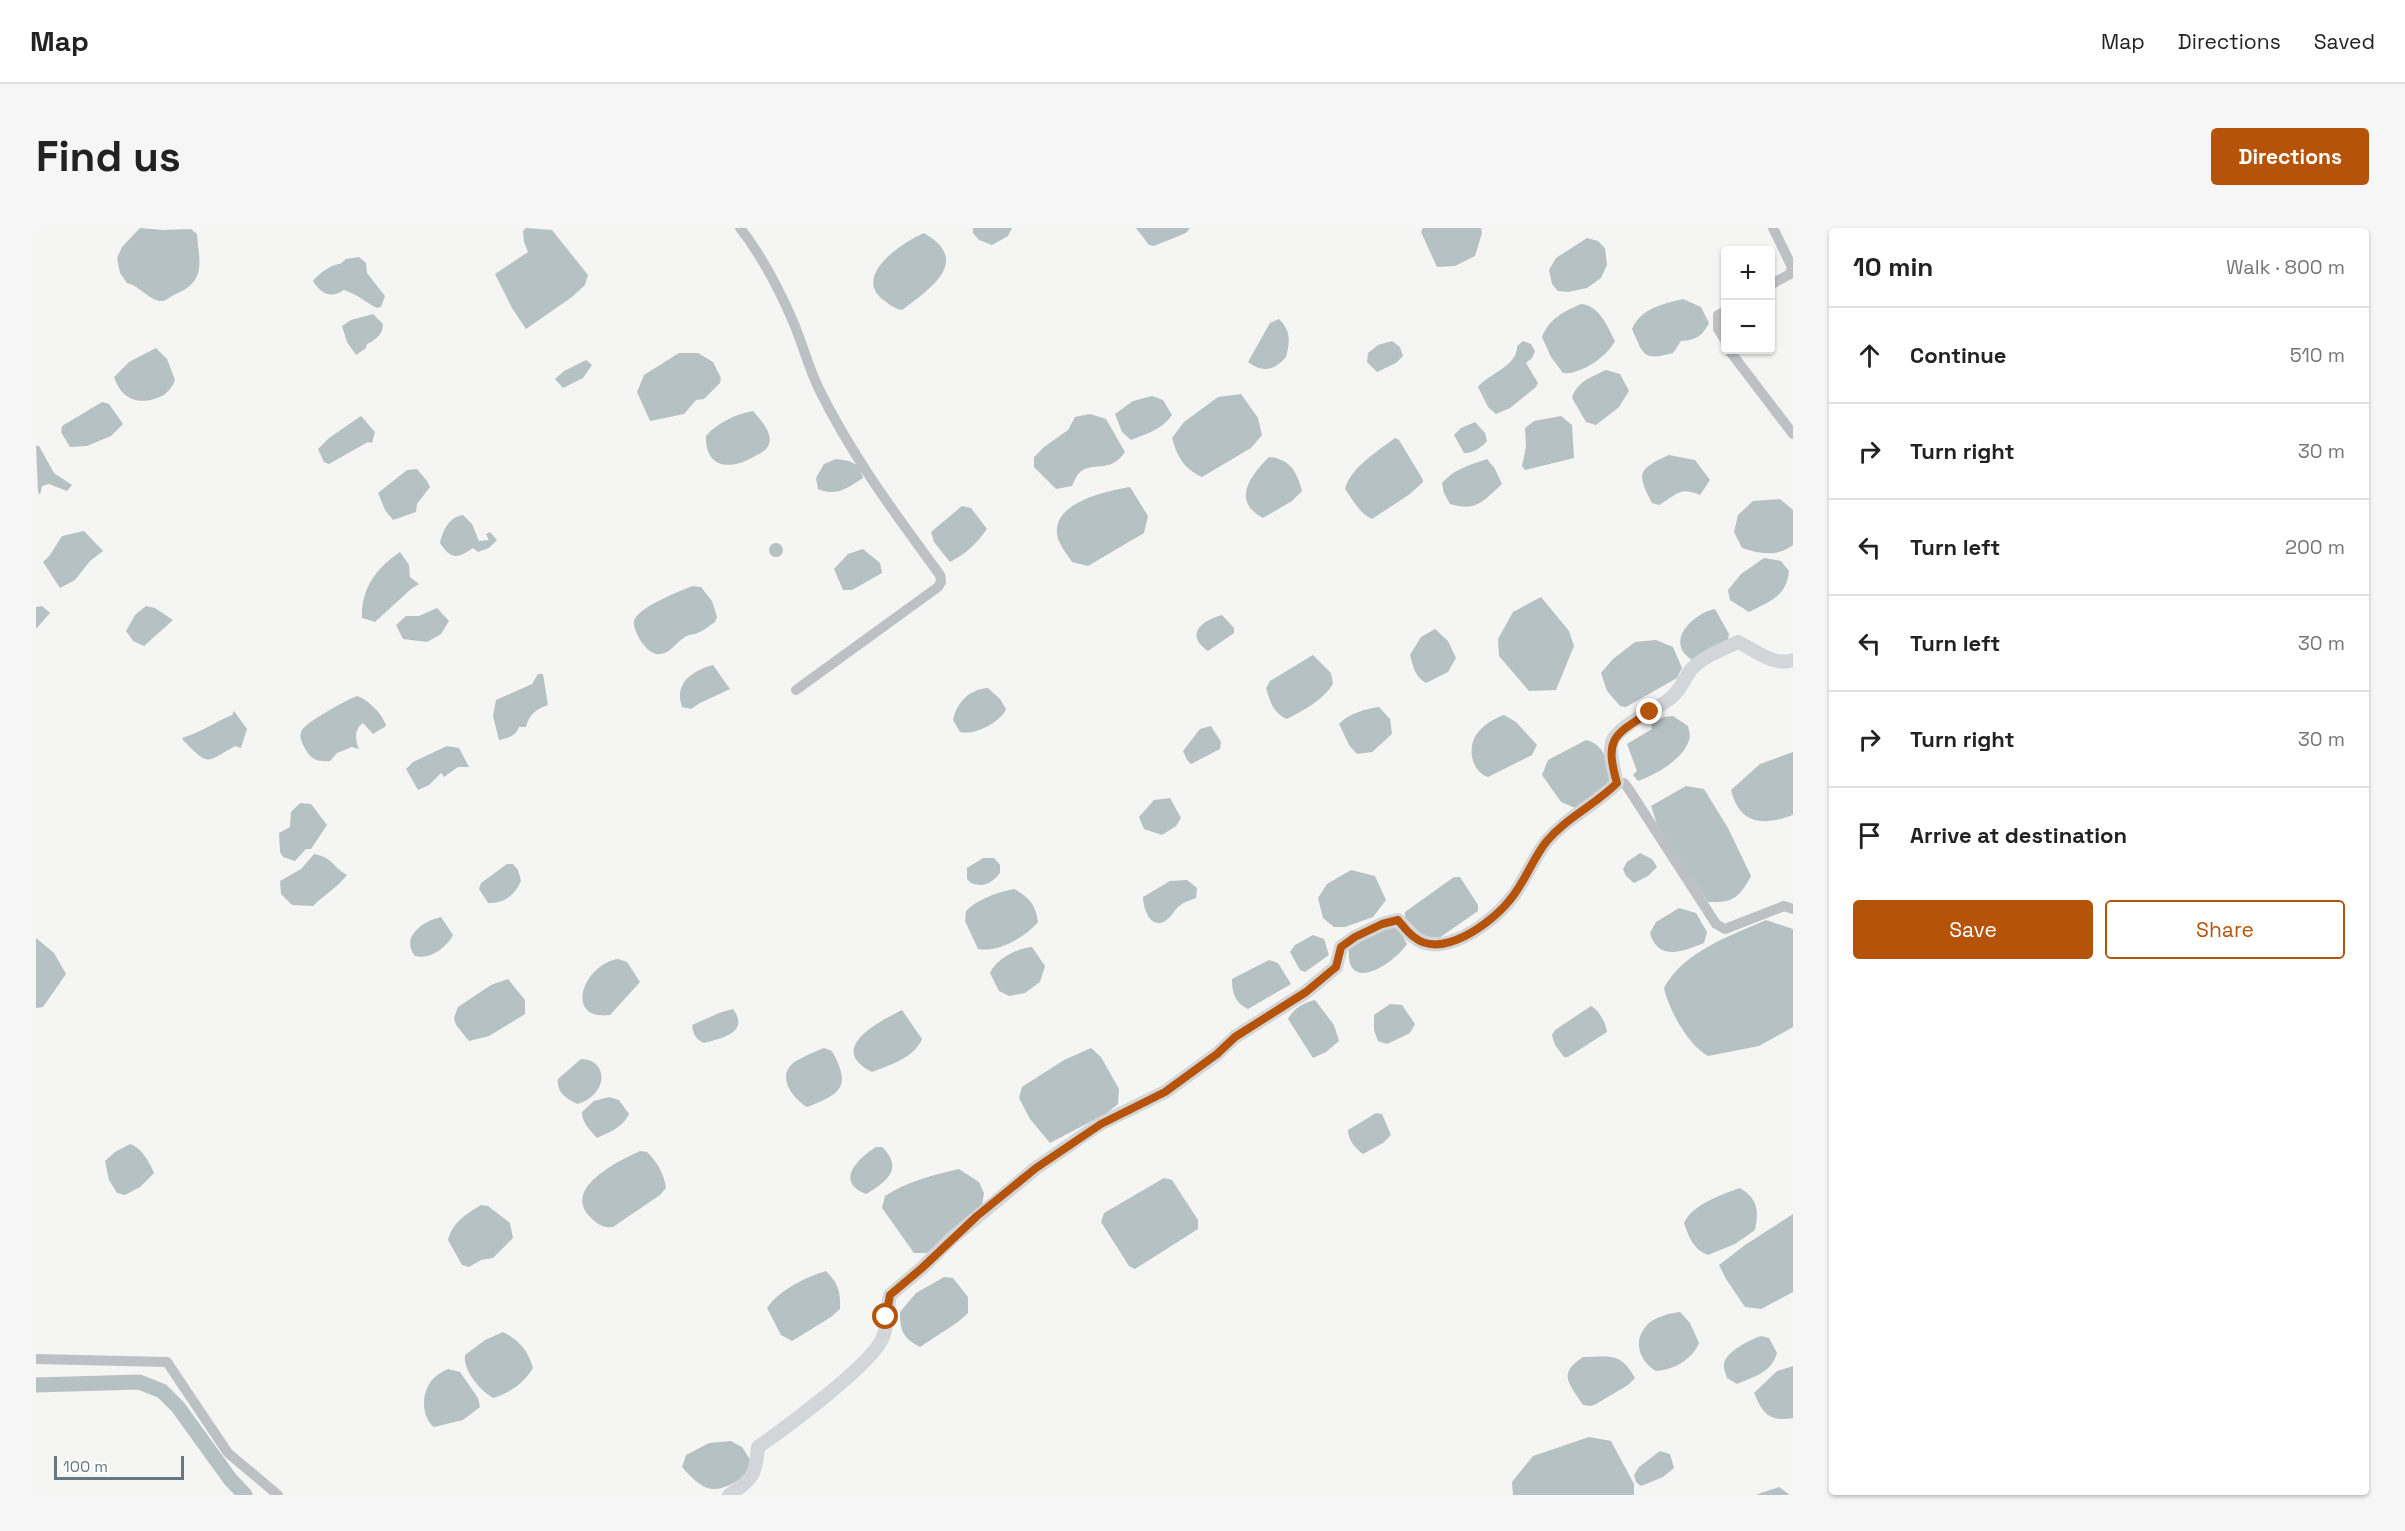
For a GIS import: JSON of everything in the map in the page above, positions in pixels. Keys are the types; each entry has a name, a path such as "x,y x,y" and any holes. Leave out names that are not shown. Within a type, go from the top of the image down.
{"main road":[{"path":"729,1495 748,1483 757,1468 758,1447 837,1386 866,1359 883,1337 890,1295 1018,1182 1063,1148 1101,1124 1133,1110 1173,1086 1217,1054 1235,1037 1306,992 1336,967 1341,947 1355,937 1382,924 1398,920 1415,939 1432,944 1450,943 1475,930 1510,901 1547,841 1580,810 1617,783 1610,749 1613,739 1624,729 1670,699 1686,681 1690,670 1698,664 1738,642 1775,661 1785,663 1793,660"}],"street":[{"path":"741,228 766,266 792,320 818,386 848,441 900,522 940,575 941,582 938,587 795,690"},
{"path":"1773,228 1792,267 1790,274 1775,282"},
{"path":"1721,313 1718,315 1718,329 1721,335"},
{"path":"1733,354 1793,434"},
{"path":"1617,783 1624,783 1628,788 1716,924 1725,929 1784,906 1793,909"},
{"path":"36,1359 167,1362 228,1453 278,1495"}],"shaded area":[{"path":"140,228 191,229 197,234 199,270 197,277 186,289 164,301 155,300 127,283 120,273 117,258 122,247"},
{"path":"526,228 552,230 588,275 585,285 572,297 526,329 512,308 495,274 528,252 523,231"},
{"path":"973,228 1012,228 1008,236 992,245 979,240 973,233"},
{"path":"1136,228 1190,228 1186,233 1154,246 1149,245"},
{"path":"1423,228 1481,228 1482,233 1475,256 1455,266 1437,267 1421,232"},
{"path":"924,233 938,243 945,254 946,264 942,274 924,293 902,310 891,306 875,290 873,280 877,270 884,260 904,244"},
{"path":"1587,238 1598,241 1605,248 1607,265 1601,278 1587,288 1568,292 1558,291 1552,284 1549,270 1556,258"},
{"path":"359,257 366,263 367,273 385,296 381,307 377,308 344,290 331,295 327,294 313,281 329,268 346,259"},
{"path":"1683,299 1701,307 1709,323 1704,332 1698,337 1681,341 1673,353 1656,356 1646,354 1642,351 1632,329 1636,322 1653,308"},
{"path":"1581,304 1598,313 1615,341 1600,359 1592,364 1577,371 1563,373 1551,357 1542,337 1545,330 1558,316"},
{"path":"373,314 383,324 382,331 376,339 356,355 347,342 342,326 351,320"},
{"path":"1279,319 1286,328 1288,337 1286,357 1272,368 1263,369 1253,366 1248,362 1270,323"},
{"path":"1392,341 1400,347 1403,356 1396,363 1377,372 1367,362 1368,353 1378,345"},
{"path":"1523,341 1531,344 1535,351 1526,363 1538,383 1510,408 1496,414 1488,407 1478,387 1513,359 1517,346"},
{"path":"156,348 167,359 175,380 173,385 164,394 154,399 134,400 124,394 114,377 129,362"},
{"path":"679,353 698,353 713,362 721,378 720,383 704,399 696,400 684,414 650,421 637,392 644,375"},
{"path":"586,360 592,365 583,378 563,388 555,379 564,371"},
{"path":"1606,370 1620,374 1629,391 1619,407 1596,425 1586,422 1572,398 1577,387 1590,377"},
{"path":"1241,394 1258,418 1262,435 1251,448 1202,477 1196,474 1182,461 1172,438 1184,422 1218,397"},
{"path":"1152,396 1163,400 1172,415 1159,427 1131,440 1122,432 1115,414 1133,401"},
{"path":"102,402 109,404 123,424 111,436 87,446 70,447 61,432 62,426"},
{"path":"753,411 768,431 770,440 767,448 738,464 721,464 715,461 707,447 706,436 727,420"},
{"path":"1090,414 1106,419 1125,452 1113,463 1084,469 1078,474 1072,486 1056,489 1034,467 1034,457 1068,430 1075,417"},
{"path":"361,416 375,432 372,443 368,442 329,464 324,462 318,449 329,438"},
{"path":"1561,416 1572,425 1574,458 1525,470 1522,466 1526,447 1525,428 1534,421"},
{"path":"1475,422 1485,433 1487,441 1477,450 1464,453 1454,435 1461,428"},
{"path":"1395,438 1399,440 1423,482 1410,494 1372,519 1360,510 1345,489 1359,467"},
{"path":"36,446 39,446 54,473 72,485 67,491 49,484 42,486 40,495"},
{"path":"1669,455 1695,460 1710,480 1700,495 1687,491 1674,495 1659,505 1652,503 1647,493 1642,478 1643,473 1651,464"},
{"path":"1269,457 1282,460 1292,468 1302,491 1292,501 1263,518 1253,511 1246,496 1250,480"},
{"path":"836,459 849,461 859,466 863,478 836,492 818,489 816,478 824,464"},
{"path":"1487,459 1502,484 1484,500 1473,506 1450,504 1442,483 1457,471"},
{"path":"417,469 430,487 417,504 416,512 393,520 385,510 378,493 407,470"},
{"path":"1130,487 1148,516 1144,533 1088,566 1072,562 1057,537 1058,522 1064,513 1096,495"},
{"path":"1780,499 1793,510 1793,545 1775,553 1755,552 1742,548 1734,532 1738,515 1753,501"},
{"path":"962,506 971,508 987,529 971,548 950,562 934,542 931,532"},
{"path":"463,515 472,524 479,541 489,540 486,534 490,532 497,540 489,548 478,552 473,548 459,556 448,553 440,543 443,533 450,521"},
{"path":"84,531 103,551 90,561 75,580 60,588 43,562 62,536"},
{"path":"776,543 781,545 783,550 781,555 776,557 771,555 769,550 771,545"},
{"path":"863,549 880,563 882,573 852,590 843,590 834,569 848,554"},
{"path":"400,552 409,565 410,577 419,584 375,622 362,618 364,598 372,580 391,558"},
{"path":"1764,558 1781,561 1789,571 1788,579 1776,597 1749,612 1730,600 1728,590 1741,574"},
{"path":"693,586 701,587 712,601 717,617 715,622 700,632 687,636 665,653 651,652 642,643 635,630 634,621 637,616 660,600"},
{"path":"1541,597 1569,631 1574,646 1556,690 1529,691 1499,656 1498,639 1513,612"},
{"path":"42,606 50,613 36,629 36,607"},
{"path":"146,606 155,608 173,620 144,646 133,641 126,631 135,615"},
{"path":"437,608 449,621 441,634 427,642 403,639 396,625 406,616 419,616"},
{"path":"1715,609 1729,634 1728,640 1694,661 1685,654 1681,646 1681,638 1690,623 1697,617"},
{"path":"1222,615 1234,628 1234,633 1208,651 1197,639 1197,634 1202,624"},
{"path":"1435,629 1448,641 1456,658 1448,672 1426,683 1422,681 1413,667 1410,655 1421,637"},
{"path":"1656,640 1673,647 1682,668 1677,678 1626,707 1620,706 1607,691 1601,673 1613,659 1635,642"},
{"path":"1313,655 1331,673 1333,684 1319,700 1287,719 1275,710 1266,688 1270,681"},
{"path":"713,665 730,689 691,709 682,707 680,692 682,685 691,675"},
{"path":"538,674 543,674 548,705 534,713 526,727 519,727 514,735 499,740 493,716 496,700 532,684"},
{"path":"988,688 1000,699 1006,709 1003,714 993,723 979,730 960,732 953,720 961,702 975,691"},
{"path":"357,696 375,708 386,726 373,734 363,723 356,735 359,749 352,747 337,753 330,761 319,761 313,758 302,741 301,732 309,723 326,712"},
{"path":"1379,707 1390,719 1392,734 1372,752 1357,754 1349,745 1339,724 1353,714"},
{"path":"234,711 247,729 241,748 235,746 208,760 198,755 183,740 182,738 232,715"},
{"path":"1504,715 1516,722 1537,745 1532,755 1488,777 1475,765 1472,753 1473,741 1485,725"},
{"path":"1673,716 1688,726 1690,737 1686,747 1668,765 1638,781 1633,775 1637,771 1627,744 1652,729 1651,725 1664,717"},
{"path":"1211,726 1221,742 1220,749 1191,764 1183,751 1200,729"},
{"path":"1586,740 1593,742 1602,751 1609,771 1609,784 1575,808 1561,802 1542,775 1548,760"},
{"path":"447,746 459,748 469,767 458,767 444,777 441,773 429,785 418,790 406,769 413,762"},
{"path":"1793,752 1793,815 1772,821 1754,820 1747,816 1735,802 1731,790 1760,764"},
{"path":"1686,786 1704,789 1728,828 1751,876 1734,898 1708,902 1659,830 1651,806"},
{"path":"1170,798 1181,818 1176,826 1162,835 1144,829 1139,817 1154,800"},
{"path":"300,803 311,804 327,825 311,849 306,849 295,861 283,857 280,852 279,833 290,827 291,812"},
{"path":"1640,853 1652,859 1657,867 1648,876 1634,883 1626,876 1623,869 1627,862"},
{"path":"314,854 329,860 347,875 313,906 292,905 281,894 280,881 301,869"},
{"path":"983,858 994,858 1000,865 1000,873 987,884 971,883 967,879 967,868"},
{"path":"507,864 513,864 518,870 521,881 508,898 488,903 479,889 481,883"},
{"path":"1351,870 1375,876 1386,900 1373,917 1345,927 1334,927 1323,918 1318,898 1327,884"},
{"path":"1454,877 1460,877 1478,905 1478,911 1439,938 1423,936 1405,918 1405,912"},
{"path":"1187,880 1197,888 1196,898 1185,902 1165,921 1160,923 1151,920 1144,906 1143,897 1170,881"},
{"path":"1014,889 1031,902 1038,922 1011,943 994,949 978,949 965,921 966,911 988,897"},
{"path":"1679,908 1696,913 1707,932 1704,943 1680,951 1665,951 1654,942 1650,933 1656,922"},
{"path":"441,917 453,935 450,940 432,955 415,956 411,949 412,936 427,922"},
{"path":"1766,920 1793,929 1793,1027 1759,1046 1708,1056 1693,1044 1680,1026 1664,988 1683,964 1696,954"},
{"path":"1385,926 1399,929 1407,944 1392,960 1372,971 1362,973 1355,970 1350,963 1349,949"},
{"path":"1313,935 1324,939 1329,955 1305,972 1300,970 1290,952 1295,945"},
{"path":"36,938 54,953 66,974 43,1007 36,1008"},
{"path":"1032,947 1045,966 1040,982 1025,993 1009,996 999,991 990,973 993,968 1008,955"},
{"path":"618,959 627,962 640,982 610,1015 596,1015 587,1010 583,1002 583,992 595,971 605,963"},
{"path":"1269,960 1278,963 1291,984 1248,1009 1235,997 1232,979"},
{"path":"508,979 525,1000 525,1014 489,1036 469,1041 456,1025 454,1018 458,1007 491,985"},
{"path":"1315,1000 1334,1025 1339,1041 1326,1052 1313,1058 1288,1019 1299,1006"},
{"path":"1390,1004 1402,1005 1415,1024 1410,1033 1387,1044 1378,1041 1374,1030 1374,1015"},
{"path":"1591,1006 1602,1017 1607,1032 1568,1057 1564,1057 1555,1045 1552,1035 1555,1030"},
{"path":"733,1009 738,1023 732,1033 704,1043 695,1036 692,1025"},
{"path":"902,1010 922,1039 907,1056 872,1072 859,1063 854,1054 855,1045 870,1029"},
{"path":"824,1048 832,1051 838,1063 842,1080 840,1087 829,1097 807,1107 792,1094 786,1075 793,1063"},
{"path":"1091,1048 1101,1057 1119,1089 1118,1104 1107,1113 1050,1143 1030,1119 1019,1098 1022,1087 1064,1060"},
{"path":"581,1059 595,1063 601,1073 601,1079 596,1092 578,1104 563,1095 558,1079"},
{"path":"609,1097 619,1100 629,1114 620,1126 597,1138 585,1123 582,1112 594,1101"},
{"path":"1376,1113 1382,1114 1391,1135 1383,1143 1363,1154 1353,1144 1348,1130"},
{"path":"130,1144 148,1160 154,1173 140,1187 125,1195 117,1193 109,1180 105,1161 115,1152"},
{"path":"876,1147 882,1147 892,1162 892,1168 890,1174 880,1185 866,1194 857,1189 850,1177 852,1170 862,1157"},
{"path":"640,1151 647,1152 657,1164 664,1177 666,1188 660,1195 613,1227 600,1225 589,1216 583,1205 583,1195 588,1185 608,1168"},
{"path":"959,1169 979,1182 984,1193 982,1206 935,1250 914,1253 882,1208 885,1196 912,1182"},
{"path":"1164,1178 1172,1180 1198,1220 1198,1229 1135,1269 1129,1266 1101,1222 1104,1213"},
{"path":"1740,1188 1754,1201 1756,1206 1755,1230 1735,1244 1708,1255 1692,1242 1684,1223 1700,1206"},
{"path":"481,1205 488,1206 510,1223 513,1238 493,1258 481,1260 469,1267 462,1265 448,1240 456,1224"},
{"path":"1793,1214 1793,1292 1761,1309 1745,1307 1719,1265"},
{"path":"826,1271 838,1288 840,1309 792,1341 781,1335 767,1308 778,1295 793,1285"},
{"path":"944,1277 953,1278 968,1297 968,1313 920,1347 906,1337 901,1324 900,1312 916,1293"},
{"path":"1680,1312 1690,1323 1699,1343 1692,1354 1681,1363 1669,1369 1656,1371 1641,1355 1640,1336 1652,1321"},
{"path":"503,1332 522,1346 533,1368 516,1387 493,1398 473,1380 465,1361 465,1355 485,1340"},
{"path":"1761,1336 1769,1338 1777,1353 1771,1365 1762,1373 1737,1384 1727,1378 1724,1369 1725,1359 1745,1343"},
{"path":"1583,1357 1619,1359 1630,1369 1635,1378 1628,1385 1596,1404 1583,1405 1570,1385 1568,1374 1575,1363"},
{"path":"1793,1366 1793,1418 1772,1417 1764,1411 1754,1393 1777,1371"},
{"path":"448,1369 460,1372 478,1398 480,1407 463,1420 434,1427 424,1410 425,1395 430,1382"},
{"path":"1589,1437 1611,1441 1634,1484 1634,1495 1513,1495 1512,1482 1533,1456"},
{"path":"731,1441 742,1447 751,1461 748,1474 728,1486 712,1489 705,1487 682,1467 686,1455 709,1443"},
{"path":"1660,1451 1670,1454 1674,1468 1663,1477 1641,1486 1636,1482 1634,1475 1639,1467"},
{"path":"1779,1487 1790,1495 1757,1495 1758,1494"}],"waterway":[{"path":"36,1385 139,1382 162,1391 178,1407 230,1479 245,1495"}],"route":[{"path":"886,1317 890,1295 1010,1189 1063,1148 1101,1124 1165,1092 1217,1054 1235,1037 1274,1010 1306,992 1336,967 1341,947 1355,937 1382,924 1398,920 1415,939 1432,944 1450,943 1475,930 1510,901 1547,841 1580,810 1617,783 1610,749 1613,739 1650,712"}]}
